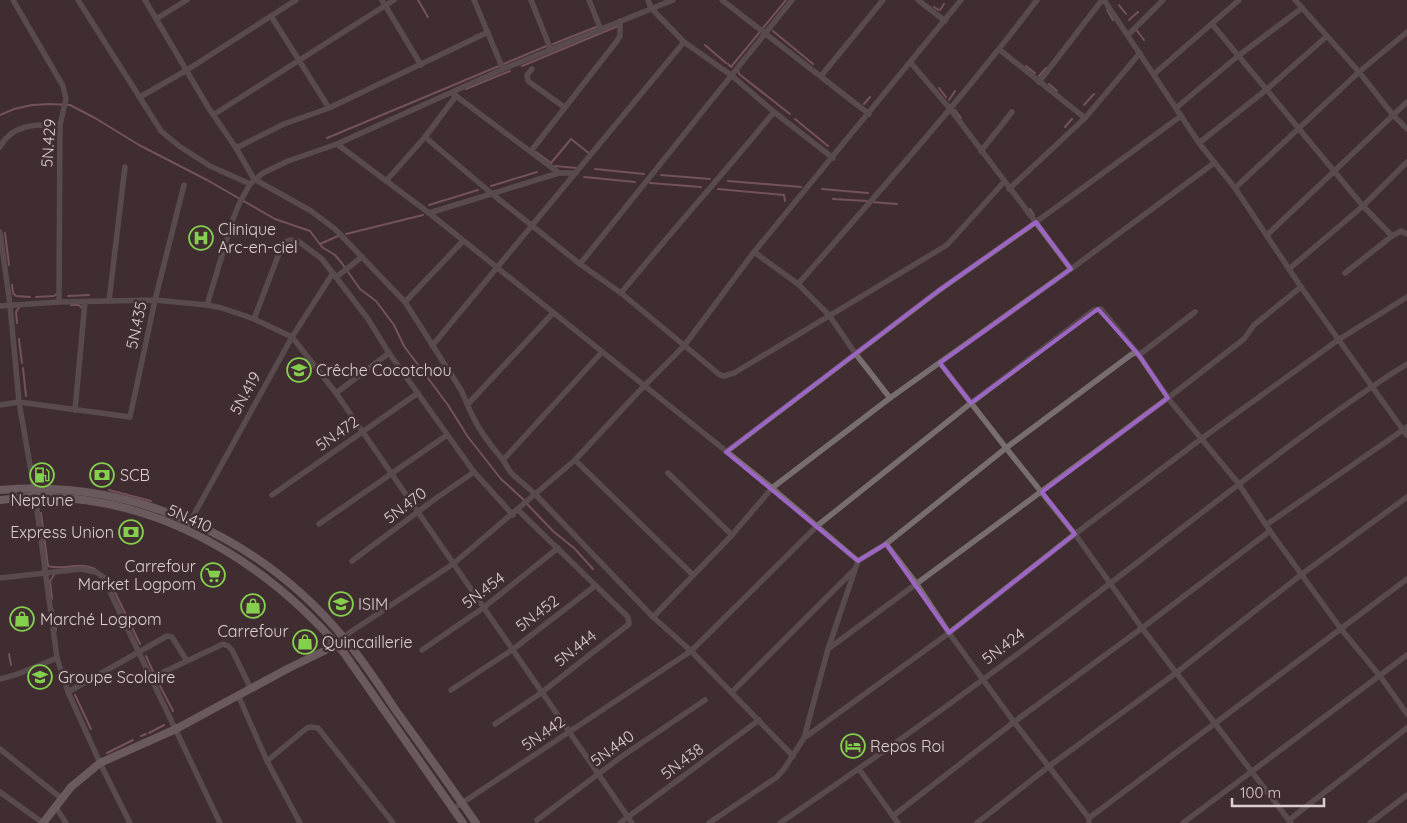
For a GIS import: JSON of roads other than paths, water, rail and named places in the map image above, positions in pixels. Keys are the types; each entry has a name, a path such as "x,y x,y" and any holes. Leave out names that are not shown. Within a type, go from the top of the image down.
{"main road":[{"path":"0,490 34,488 81,490 138,503 190,521 236,545 275,571 301,594 343,637 476,823"},
{"name":"5N.410","path":"0,500 35,496 70,499 110,505 145,514 186,529 232,554 270,580 291,597 336,643 463,823"},
{"path":"43,823 78,779 100,763 176,729 336,643 343,637"},
{"path":"373,693 380,687"}],"street":[{"name":"5N.429","path":"13,0 63,86 66,99 60,125 59,302"},
{"path":"78,0 161,131 179,146 210,166 252,181 311,211 334,228 405,302 468,404 471,414 484,436 504,460 511,472 653,617 691,651 732,692 793,756"},
{"path":"145,0 213,115 236,148 252,181"},
{"path":"156,19 187,0"},
{"path":"140,97 187,70 296,0"},
{"path":"213,115 299,61 384,3 394,0"},
{"path":"474,0 502,69"},
{"path":"531,0 551,50"},
{"path":"589,0 601,30"},
{"path":"648,0 651,8 684,42 730,75 833,158"},
{"path":"207,305 233,219 252,181 263,172 288,160 337,144 454,95 502,69 673,0"},
{"path":"722,0 869,114"},
{"path":"580,264 792,0"},
{"path":"821,76 884,0"},
{"path":"918,0 945,21"},
{"path":"343,637 453,564 575,460 684,346 754,252 961,0"},
{"path":"798,284 950,110 1000,50 1037,0"},
{"path":"1039,82 1103,0 1128,34 1199,143 1236,188 1300,287 1406,431 1266,525"},
{"path":"1128,34 1162,0"},
{"path":"1154,74 1240,0"},
{"path":"1295,0 1407,129"},
{"path":"384,3 421,65"},
{"path":"1176,108 1238,56 1302,8"},
{"path":"271,16 329,108"},
{"path":"531,151 617,41 620,36 620,22"},
{"path":"1212,24 1363,206 1392,236"},
{"path":"236,148 294,120 329,108 488,32"},
{"path":"1236,188 1359,72 1407,32"},
{"path":"1199,143 1266,90 1327,36"},
{"path":"432,346 684,42"},
{"path":"1000,50 1085,118"},
{"path":"1009,188 1085,118 1140,53"},
{"path":"912,62 1071,269"},
{"path":"532,69 527,75 528,81 564,107"},
{"path":"386,181 425,137 454,95"},
{"path":"454,95 559,173"},
{"path":"1268,235 1407,102"},
{"path":"621,293 774,112"},
{"path":"981,151 1012,112"},
{"path":"726,452 938,291 1181,116"},
{"path":"0,147 10,134 35,124 60,125"},
{"path":"425,137 491,193 580,264 621,293 720,375 730,375 947,245 1004,182"},
{"path":"337,144 429,213 772,488 858,561"},
{"path":"1290,269 1363,206 1407,162"},
{"path":"653,617 732,535 772,488 890,398 1071,269 1214,163"},
{"path":"109,301 125,167"},
{"path":"429,213 559,173 576,173"},
{"name":"5N.435","path":"0,404 19,402 130,417 155,300 184,186"},
{"path":"0,232 10,305 19,402 34,488 57,658 68,692 130,823"},
{"path":"1345,274 1392,236 1400,232 1407,234"},
{"path":"254,319 283,243 290,240 298,241 322,259 368,319 389,353 474,472 515,512 558,548 595,586"},
{"path":"405,302 463,241"},
{"path":"754,252 798,284 829,315 855,353 890,398"},
{"path":"334,275 362,257"},
{"name":"5N.419","path":"186,529 292,337 334,275"},
{"path":"828,649 1168,398 1244,339 1254,325 1300,287"},
{"path":"804,738 949,633 1201,439 1338,340 1407,297"},
{"path":"0,306 59,302 155,300 207,305 237,312 292,337 336,393 630,820"},
{"path":"75,410 85,302"},
{"name":"5N.442","path":"453,810 691,651 817,526 971,403 1094,310 1101,309 1137,354"},
{"path":"709,823 777,777 804,738 828,649 858,561 886,544 1006,448 1132,354 1137,354 1196,312"},
{"path":"468,404 553,313"},
{"path":"504,460 602,352"},
{"path":"336,393 389,353"},
{"path":"1137,354 1168,398 1238,484 1341,629 1380,676 1407,714"},
{"path":"940,363 1076,534 1142,628 1290,821 1407,728"},
{"name":"5N.424","path":"780,823 859,769 983,679 1238,484 1372,385 1407,364"},
{"name":"5N.472","path":"272,495 418,393"},
{"path":"318,524 447,435"},
{"path":"575,460 693,575"},
{"name":"5N.470","path":"352,561 474,472"},
{"path":"668,473 732,535"},
{"path":"977,823 1302,574 1407,498"},
{"path":"893,816 1014,722 1270,531"},
{"path":"886,544 916,583 949,633 1014,722 1089,820 1214,722 1407,579"},
{"name":"5N.454","path":"422,650 483,608 558,548"},
{"path":"732,692 856,568"},
{"path":"0,578 88,569 103,577 220,823"},
{"name":"5N.452","path":"451,690 512,650 595,586"},
{"name":"5N.444","path":"495,724 541,693 629,624 628,617 595,586"},
{"path":"68,692 168,636 170,636 187,661"},
{"path":"151,678 219,646 228,646 232,650 251,689"},
{"path":"1183,823 1407,655"},
{"path":"0,679 18,674 57,658"},
{"path":"238,695 267,761 300,823"},
{"name":"5N.440","path":"537,820 706,700"},
{"name":"5N.438","path":"620,823 630,820 759,720"},
{"path":"267,761 307,728 318,728 394,823"},
{"path":"0,749 61,798"},
{"path":"859,769 898,823"},
{"path":"0,792 43,823"},
{"path":"1370,823 1407,795"},
{"path":"55,806 66,823"}],"waterway":[{"path":"418,0 428,17"},
{"path":"728,64 731,67 786,0"},
{"path":"940,10 944,4"},
{"path":"1119,5 1126,14"},
{"path":"934,7 939,10"},
{"path":"1107,10 1113,20"},
{"path":"1129,20 1138,12"},
{"path":"522,66 618,26"},
{"path":"553,44 596,27"},
{"path":"1135,28 1144,40"},
{"path":"773,31 813,64"},
{"path":"327,138 549,45"},
{"path":"705,45 726,63"},
{"path":"1026,66 1035,73"},
{"path":"1039,76 1046,68"},
{"path":"738,70 739,74 790,114"},
{"path":"466,89 510,71"},
{"path":"1049,84 1057,91"},
{"path":"939,88 946,97"},
{"path":"949,100 955,91"},
{"path":"1084,105 1094,94"},
{"path":"864,104 870,97"},
{"path":"0,115 14,109 32,105 70,105 275,219 310,231 322,247 335,255 360,289 376,301 394,325 404,346 448,405 468,437 501,479 524,500"},
{"path":"955,110 961,118"},
{"path":"795,119 828,146"},
{"path":"1065,127 1072,119"},
{"path":"536,152 551,163 571,139 590,154"},
{"path":"555,166 577,168"},
{"path":"595,169 644,174"},
{"path":"491,186 537,172"},
{"path":"661,175 710,179"},
{"path":"584,177 635,182"},
{"path":"728,181 801,187"},
{"path":"650,183 701,187"},
{"path":"718,189 784,195 785,201"},
{"path":"822,189 868,193"},
{"path":"429,205 478,190"},
{"path":"833,199 868,201"},
{"path":"872,202 897,204"},
{"path":"1030,209 1034,215"},
{"path":"346,234 423,215"},
{"path":"5,233 9,265"},
{"path":"320,244 338,236"},
{"path":"12,285 13,293 16,296 30,297"},
{"path":"36,297 54,296 58,293"},
{"path":"68,296 89,295"},
{"path":"71,305 79,305 82,308"},
{"path":"17,323 16,312 20,306"},
{"path":"19,339 22,363"},
{"path":"23,368 26,396"},
{"path":"109,490 151,501"},
{"path":"25,500 30,504 32,510"},
{"path":"527,504 554,532 574,548 593,569"},
{"path":"41,513 48,566 83,566 95,569"},
{"path":"52,599 50,581 54,575"},
{"path":"105,576 111,584 140,644"},
{"path":"53,610 56,630"},
{"path":"9,654 11,665"},
{"path":"146,656 154,674"},
{"path":"159,684 173,711"},
{"path":"75,695 91,729"},
{"path":"149,733 164,725"},
{"path":"141,736 146,734"},
{"path":"107,753 133,740"}],"place":[{"name":"Clinique Arc-en-ciel","path":"201,238"},
{"name":"Crêche Cocotchou","path":"299,370"},
{"name":"Neptune","path":"42,475"},
{"name":"SCB","path":"102,475"},
{"name":"Express Union","path":"131,532"},
{"name":"Carrefour Market Logpom","path":"213,575"},
{"name":"ISIM","path":"341,604"},
{"name":"Carrefour","path":"253,606"},
{"name":"Marché Logpom","path":"22,619"},
{"name":"Quincaillerie","path":"305,642"},
{"name":"Groupe Scolaire","path":"40,677"},
{"name":"Repos Roi","path":"853,746"}]}
